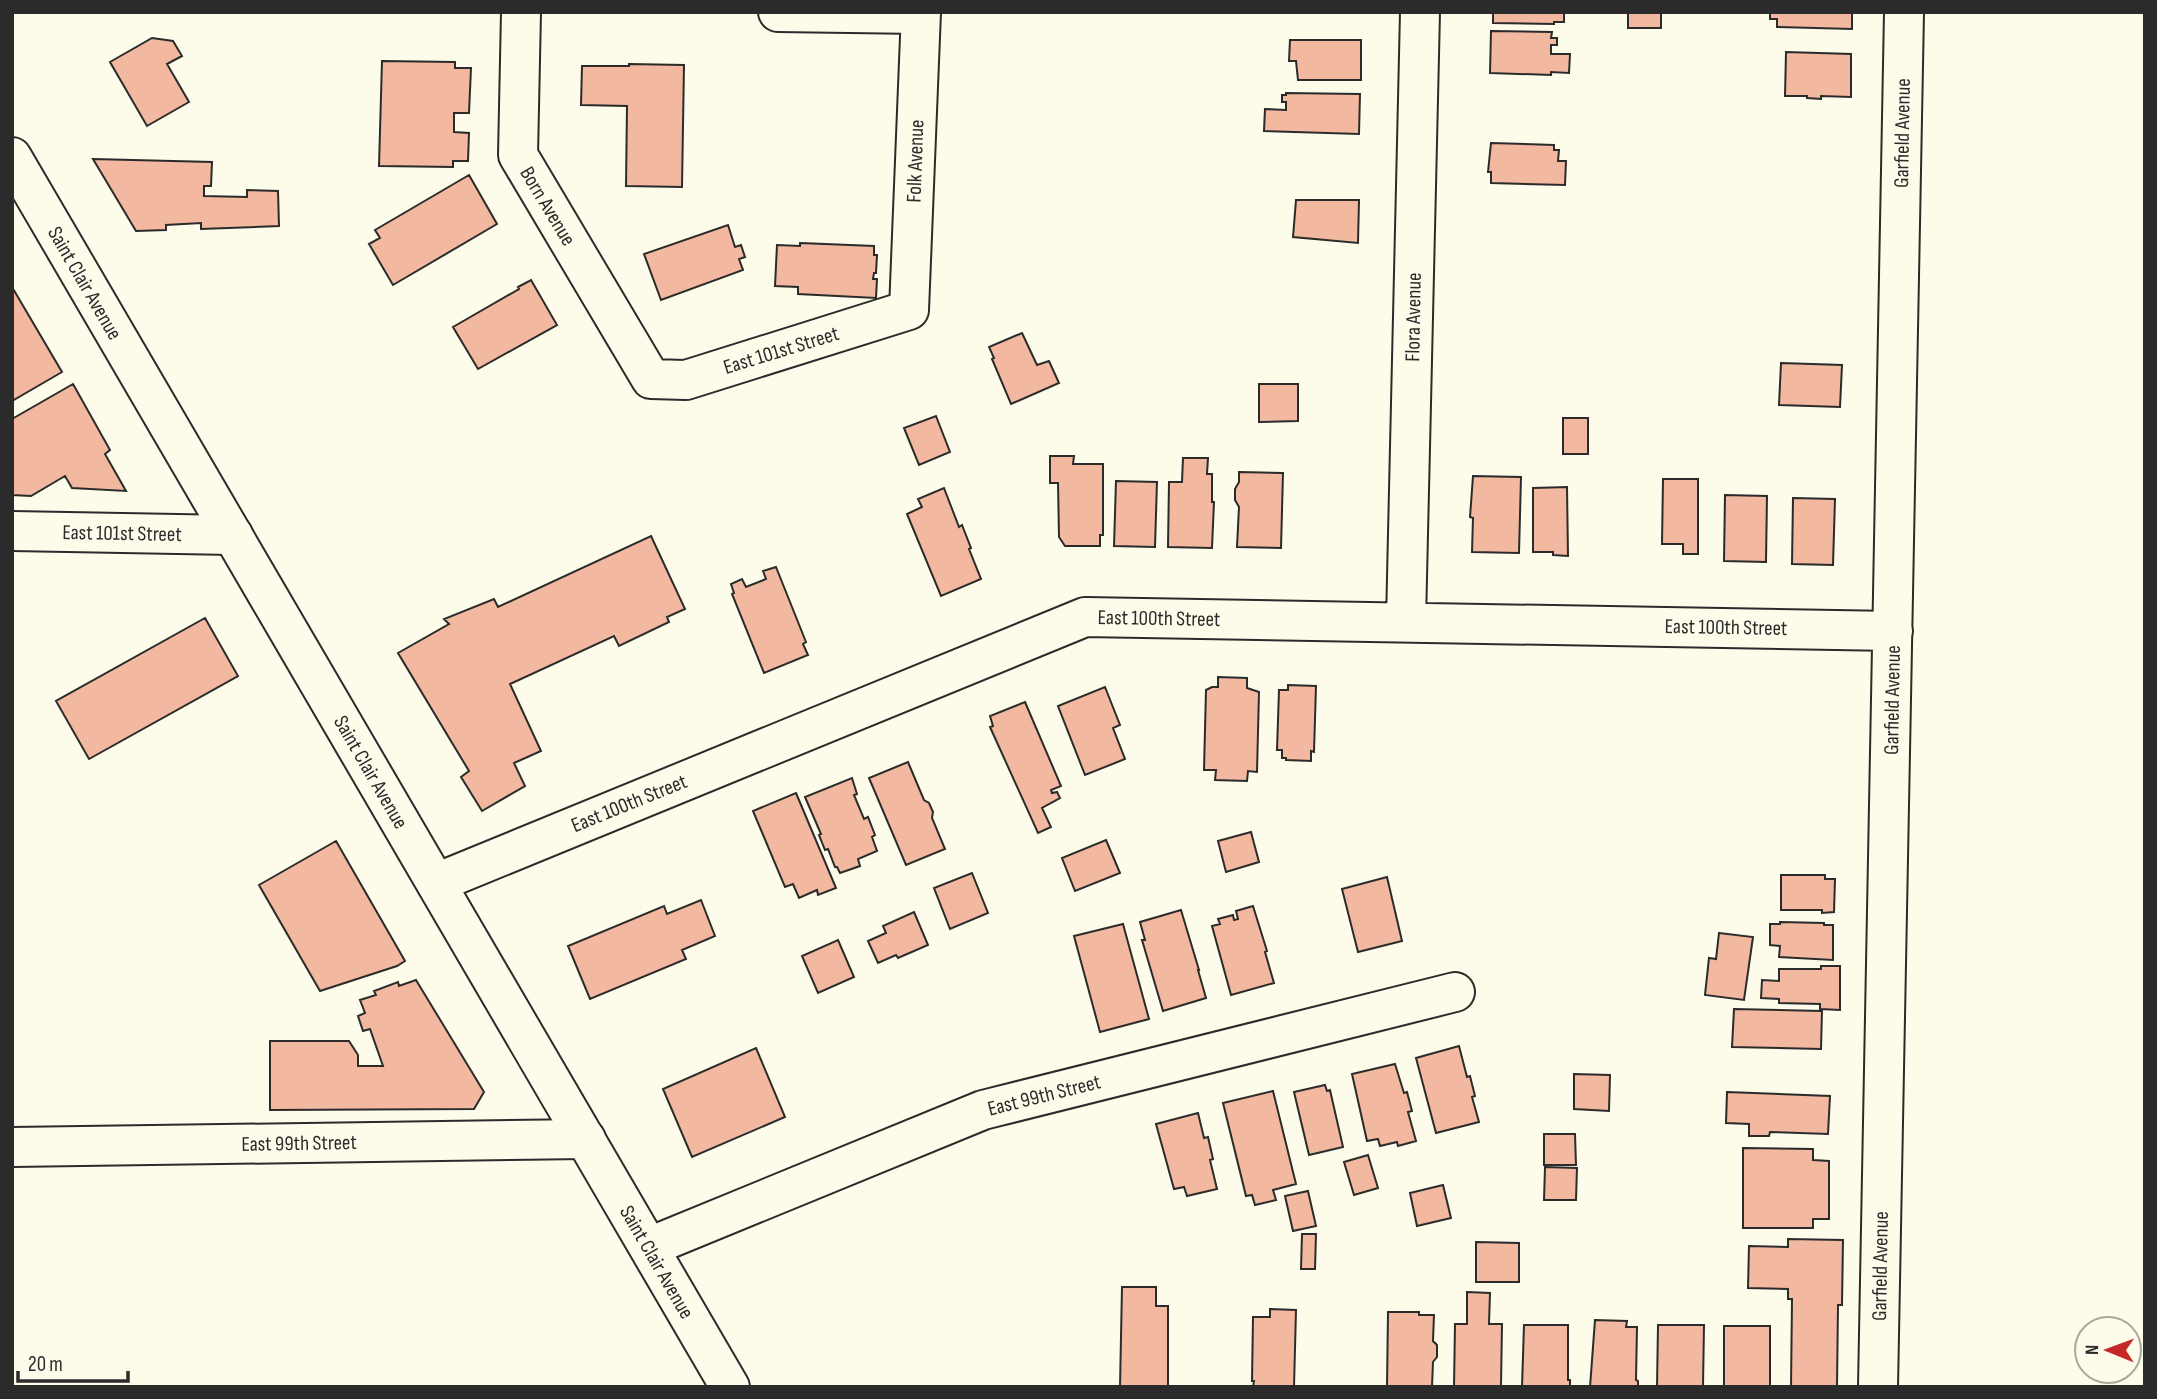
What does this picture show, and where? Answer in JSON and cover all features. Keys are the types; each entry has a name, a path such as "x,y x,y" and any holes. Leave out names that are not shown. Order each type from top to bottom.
{"street":[{"name":"Born Avenue","path":"521,12 518,155 652,379"},
{"path":"778,12 921,13"},
{"name":"Flora Avenue","path":"1406,621 1420,12"},
{"name":"Garfield Avenue","path":"1878,1387 1904,12"},
{"name":"Folk Avenue","path":"909,310 921,13"},
{"name":"Saint Clair Avenue","path":"12,158 649,1247 720,1384"},
{"name":"East 101st Street","path":"652,379 686,380 909,310"},
{"name":"East 101st Street","path":"12,531 233,535"},
{"name":"East 100th Street","path":"436,883 1085,617 1894,631"},
{"name":"East 99th Street","path":"649,1247 983,1110 1455,992"},
{"name":"East 99th Street","path":"12,1147 586,1139"}],"building":[{"path":"1493,12 1564,12 1564,22 1493,23"},
{"path":"1628,12 1661,12 1661,28 1628,28"},
{"path":"1770,12 1852,12 1852,29 1777,27 1777,19 1770,19"},
{"path":"1491,31 1552,32 1551,38 1557,38 1557,45 1551,45 1551,54 1570,54 1569,73 1490,73"},
{"path":"152,38 173,41 182,56 167,64 189,102 147,126 110,62"},
{"path":"1290,40 1361,40 1361,80 1298,80 1296,61 1289,61"},
{"path":"1786,52 1851,54 1851,97 1821,96 1821,99 1785,96"},
{"path":"382,61 455,62 455,68 471,68 469,113 454,113 454,132 469,133 468,161 453,161 453,167 379,166"},
{"path":"684,65 682,187 626,186 627,106 581,105 582,66"},
{"path":"1360,94 1359,134 1264,131 1265,109 1286,110 1282,95"},
{"path":"1491,143 1554,145 1554,150 1559,150 1558,161 1566,161 1565,185 1491,183 1491,172 1488,172"},
{"path":"93,159 212,162 211,186 204,186 204,196 247,197 247,190 278,191 279,226 201,229 201,223 166,225 166,230 136,231"},
{"path":"469,175 497,224 393,285 369,244 380,238 375,230"},
{"path":"1296,200 1359,200 1358,243 1293,237"},
{"path":"728,225 735,247 741,245 745,257 739,259 743,270 661,300 644,254"},
{"path":"800,243 874,246 874,255 877,255 873,279 877,279 876,298 798,294 798,287 775,286 777,245 800,246"},
{"path":"531,280 557,325 478,369 453,327"},
{"path":"12,287 62,372 12,401"},
{"path":"1022,333 1037,365 1049,361 1059,383 1011,404 989,347"},
{"path":"1781,363 1842,365 1840,407 1779,405"},
{"path":"73,384 110,450 105,454 126,491 72,488 65,476 31,496 12,495 12,419"},
{"path":"1259,384 1298,384 1298,421 1259,422"},
{"path":"936,416 950,452 919,465 904,428"},
{"path":"1563,418 1588,418 1588,454 1563,454"},
{"path":"1050,456 1074,456 1073,464 1103,464 1103,535 1100,535 1100,546 1065,546 1059,537 1058,483 1050,483"},
{"path":"1183,458 1208,458 1207,474 1212,474 1214,502 1212,548 1168,547 1169,482 1182,482"},
{"path":"1239,472 1283,473 1281,548 1237,547 1239,507 1235,500 1235,489 1239,482"},
{"path":"1473,476 1521,477 1519,553 1472,552 1473,518 1470,517"},
{"path":"1663,479 1698,479 1698,554 1683,554 1683,544 1662,544"},
{"path":"1116,481 1157,482 1155,547 1114,546"},
{"path":"1567,487 1568,556 1553,555 1553,552 1533,552 1533,488"},
{"path":"944,488 959,527 962,525 981,579 941,596 907,514 922,507 918,499"},
{"path":"1725,495 1767,496 1766,562 1724,561"},
{"path":"1793,498 1835,499 1833,565 1792,564"},
{"path":"651,536 685,609 667,617 669,622 619,646 614,636 510,684 541,751 514,763 525,786 482,811 461,777 469,771 398,653 449,624 444,619 494,599 498,607"},
{"path":"776,567 806,642 803,644 808,655 764,673 732,594 731,584 742,579 746,587 766,579 763,571"},
{"path":"205,618 238,676 89,759 56,701"},
{"path":"1218,677 1247,678 1247,688 1259,692 1257,772 1248,771 1247,781 1215,780 1216,770 1204,770 1206,690 1218,687"},
{"path":"1288,685 1316,686 1314,752 1311,751 1311,761 1286,760 1282,758 1282,750 1277,750 1279,690 1288,690"},
{"path":"1105,687 1120,725 1113,728 1125,759 1085,775 1058,706"},
{"path":"1025,702 1061,786 1051,790 1052,793 1057,792 1060,798 1042,808 1051,827 1038,833 990,727 993,726 990,716"},
{"path":"908,762 924,800 929,803 933,812 932,818 945,849 906,865 869,778"},
{"path":"852,778 857,794 854,795 864,819 868,817 875,835 872,837 877,851 858,859 860,866 840,873 828,849 825,850 805,797"},
{"path":"796,793 836,888 818,895 817,890 799,898 793,884 785,887 753,811"},
{"path":"1251,832 1259,862 1226,872 1218,841"},
{"path":"1106,840 1120,873 1075,891 1062,858"},
{"path":"336,841 405,961 320,991 259,885"},
{"path":"972,873 988,913 950,929 934,888"},
{"path":"1781,875 1825,875 1825,879 1835,879 1834,912 1781,910"},
{"path":"1387,877 1402,941 1358,952 1342,889"},
{"path":"701,900 715,936 682,950 686,959 590,999 568,946 664,906 667,914"},
{"path":"1253,906 1274,983 1231,995 1212,926 1220,924 1218,919 1233,915 1234,920 1238,919 1236,911"},
{"path":"1181,910 1206,998 1163,1011 1142,940 1145,940 1140,922"},
{"path":"914,912 928,945 878,963 868,941 886,933 883,926"},
{"path":"1780,922 1833,925 1833,960 1779,957 1780,946 1770,945 1770,924"},
{"path":"1123,924 1149,1019 1100,1032 1074,936"},
{"path":"1719,933 1753,937 1744,1000 1705,995 1709,958 1716,959"},
{"path":"838,940 854,977 818,993 802,956"},
{"path":"1821,966 1840,966 1840,1010 1820,1009 1820,1004 1779,1003 1779,999 1761,998 1762,980 1779,981 1779,969 1821,969"},
{"path":"416,980 484,1092 474,1109 270,1110 270,1041 349,1041 358,1055 358,1066 383,1066 370,1029 363,1031 358,1016 365,1013 360,1000 376,995 374,991 398,982 399,986"},
{"path":"1734,1009 1822,1011 1821,1049 1732,1047"},
{"path":"1459,1046 1467,1077 1470,1076 1479,1122 1436,1133 1416,1058"},
{"path":"756,1048 785,1117 692,1157 663,1089"},
{"path":"1395,1064 1404,1093 1407,1092 1412,1111 1408,1112 1416,1141 1398,1146 1397,1142 1380,1146 1378,1139 1367,1141 1352,1074"},
{"path":"1574,1074 1610,1075 1609,1111 1574,1109"},
{"path":"1325,1085 1327,1091 1330,1090 1343,1147 1309,1155 1294,1092"},
{"path":"1273,1091 1296,1184 1273,1190 1276,1200 1255,1205 1252,1195 1246,1196 1223,1103"},
{"path":"1727,1092 1830,1096 1828,1134 1770,1132 1769,1136 1749,1136 1749,1124 1726,1123"},
{"path":"1198,1113 1204,1138 1208,1137 1217,1189 1187,1196 1184,1187 1174,1189 1156,1124"},
{"path":"1544,1134 1575,1134 1576,1165 1544,1165"},
{"path":"1743,1148 1813,1149 1813,1160 1829,1161 1829,1219 1813,1219 1813,1228 1743,1228"},
{"path":"1368,1155 1378,1188 1354,1195 1344,1162"},
{"path":"1545,1167 1577,1168 1576,1200 1544,1200"},
{"path":"1443,1185 1451,1218 1417,1226 1410,1193"},
{"path":"1308,1191 1316,1226 1293,1231 1285,1196"},
{"path":"1302,1234 1316,1234 1315,1269 1301,1269"},
{"path":"1788,1239 1843,1240 1842,1305 1838,1305 1837,1387 1791,1387 1792,1299 1788,1299 1788,1289 1748,1288 1749,1246 1788,1247"},
{"path":"1476,1242 1519,1243 1519,1282 1476,1282"},
{"path":"1122,1287 1156,1287 1156,1306 1168,1306 1168,1387 1120,1387"},
{"path":"1467,1292 1490,1293 1489,1324 1502,1324 1501,1387 1454,1387 1455,1324 1467,1324"},
{"path":"1270,1309 1296,1310 1294,1387 1253,1387 1253,1317 1270,1317"},
{"path":"1388,1312 1434,1315 1433,1341 1437,1345 1437,1357 1433,1362 1432,1387 1387,1387"},
{"path":"1595,1320 1627,1321 1626,1327 1637,1327 1638,1387 1590,1387"},
{"path":"1524,1325 1568,1325 1570,1387 1522,1387"},
{"path":"1658,1325 1704,1325 1703,1387 1657,1387"},
{"path":"1724,1326 1770,1326 1770,1387 1724,1387"}]}
